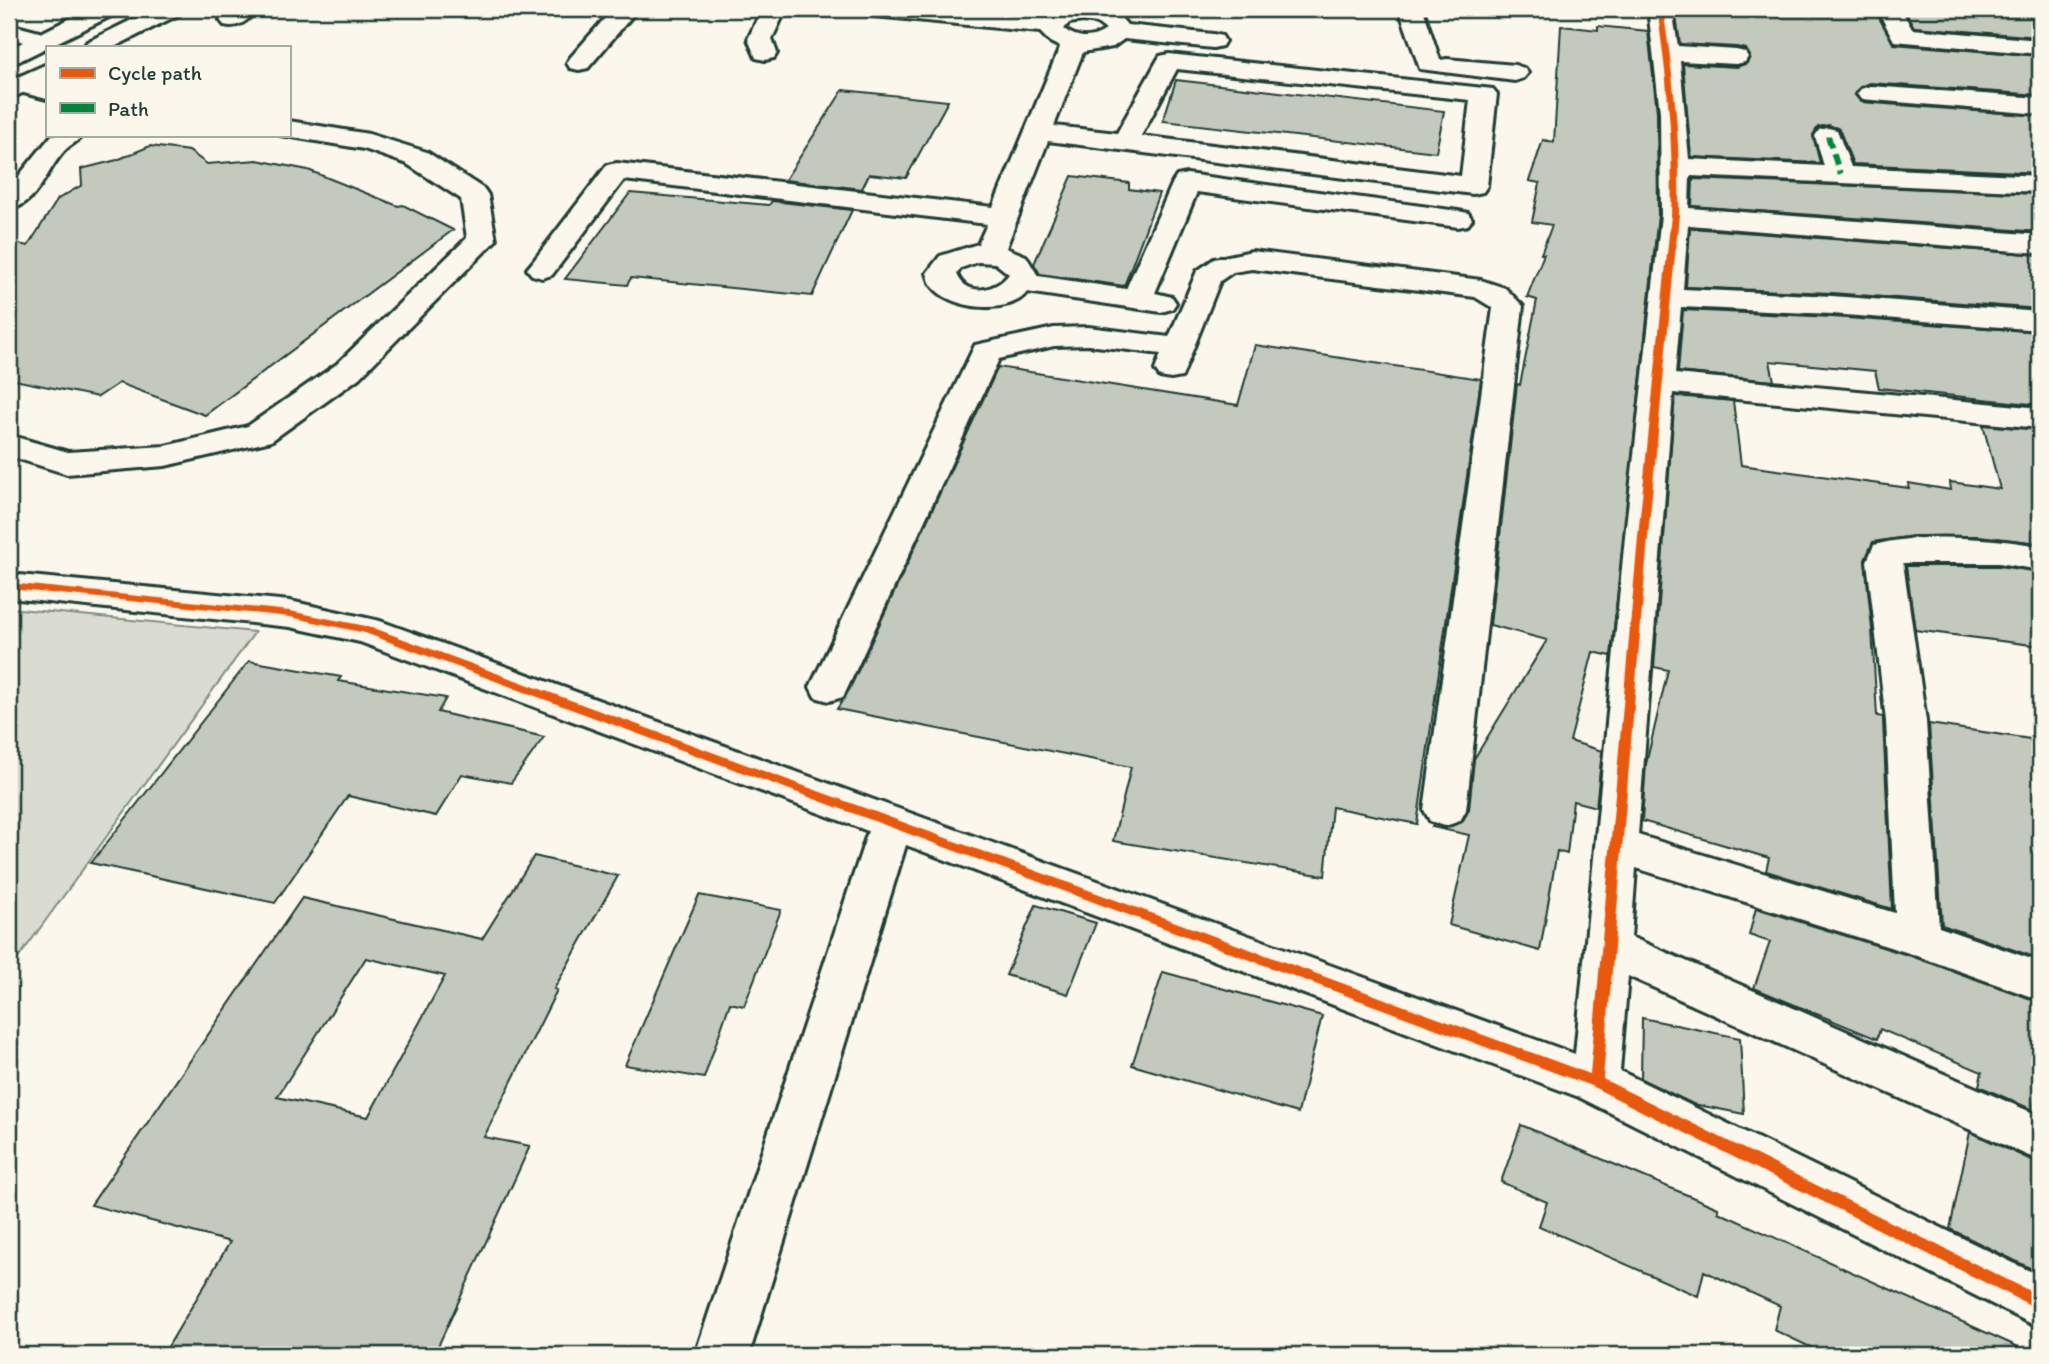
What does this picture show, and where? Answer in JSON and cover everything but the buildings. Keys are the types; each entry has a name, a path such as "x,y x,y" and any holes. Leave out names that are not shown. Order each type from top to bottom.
{"street":[{"path":"9,58 107,9"},
{"path":"98,46 172,9"},
{"path":"579,62 626,9"},
{"path":"765,53 760,39 774,9"},
{"path":"875,9 1051,26 1062,17 1096,12 1113,21 1118,31"},
{"path":"1411,9 1429,64"},
{"path":"1596,1082 1606,946 1678,167 1660,9"},
{"path":"1889,9 1903,36 2040,47"},
{"path":"1051,26 1056,37 1074,43 1107,41 1118,31 1240,44"},
{"path":"9,31 45,41"},
{"path":"989,253 1074,43"},
{"path":"1667,53 1737,57"},
{"path":"1038,132 1473,186 1484,94 1169,61 1125,142"},
{"path":"1402,61 1515,73"},
{"path":"15,88 46,72"},
{"path":"15,88 46,91"},
{"path":"1870,94 2040,107"},
{"path":"9,445 67,463 165,456 259,434 348,371 482,240 474,195 417,158 369,142 290,129"},
{"path":"9,202 28,185 56,144 68,136"},
{"path":"1828,136 1840,174"},
{"path":"1678,167 2040,184"},
{"path":"542,269 617,171 1003,217"},
{"path":"1137,299 1187,182 1458,219"},
{"path":"1675,215 2040,244"},
{"path":"975,253 989,253 1013,260 1020,266 1024,274 1015,289 1004,295 976,298 962,295 944,284 941,276 951,261 975,253"},
{"path":"829,687 986,352 1054,337 1088,336 1175,358 1193,307 1208,277 1224,265 1252,260 1481,289 1494,294 1508,306 1445,810"},
{"path":"1021,282 1193,307"},
{"path":"1666,297 1832,305 2040,321"},
{"path":"1659,383 2040,418"},
{"path":"1918,938 1906,722 1885,561 1887,553 1998,551 2040,558"},
{"path":"9,586 290,614 367,630 1596,1082 2040,1303"},
{"path":"722,1355 892,823"},
{"path":"1616,845 1918,938 2040,981"},
{"path":"1606,946 2040,1139"}],"shaded area":[{"path":"9,608 255,632 9,971"}],"marked path":[{"path":"1828,136 1840,174"}],"cycle path":[{"path":"1596,1082 1644,526 1675,215 1673,112 1660,9"},
{"path":"9,586 290,614 367,630 1596,1082 2040,1303"}]}
